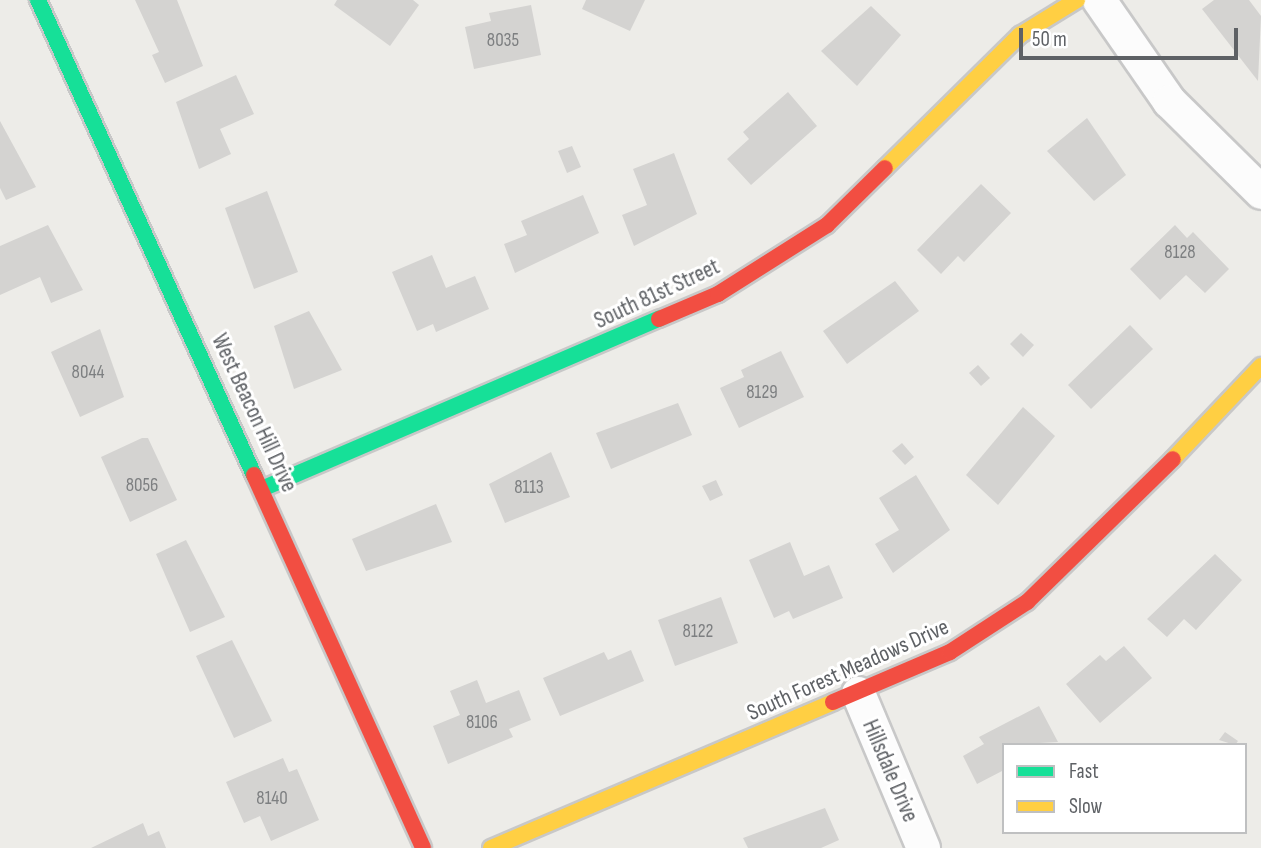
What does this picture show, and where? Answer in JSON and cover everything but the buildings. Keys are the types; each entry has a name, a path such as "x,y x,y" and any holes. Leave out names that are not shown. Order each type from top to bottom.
{"street":[{"name":"West Beacon Hill Drive","path":"38,0 264,488 423,848"},
{"name":"South 81st Street","path":"264,488 718,294 827,225 1020,35 1077,0"},
{"path":"1099,0 1169,101 1261,192"},
{"name":"South Forest Meadows Drive","path":"491,848 950,652 1027,602 1081,555 1261,366"},
{"name":"Hillsdale Drive","path":"858,693 923,848"}],"traffic: fast":[{"path":"38,0 254,475"},
{"path":"264,488 659,319"}],"traffic: slow":[{"path":"885,168 1020,35 1077,0"},
{"path":"1173,459 1261,366"},
{"path":"491,848 833,702"}],"traffic: jam":[{"path":"659,319 718,294 827,225 885,168"},
{"path":"833,702 950,652 1027,602 1173,459"},
{"path":"254,475 423,848"}]}
